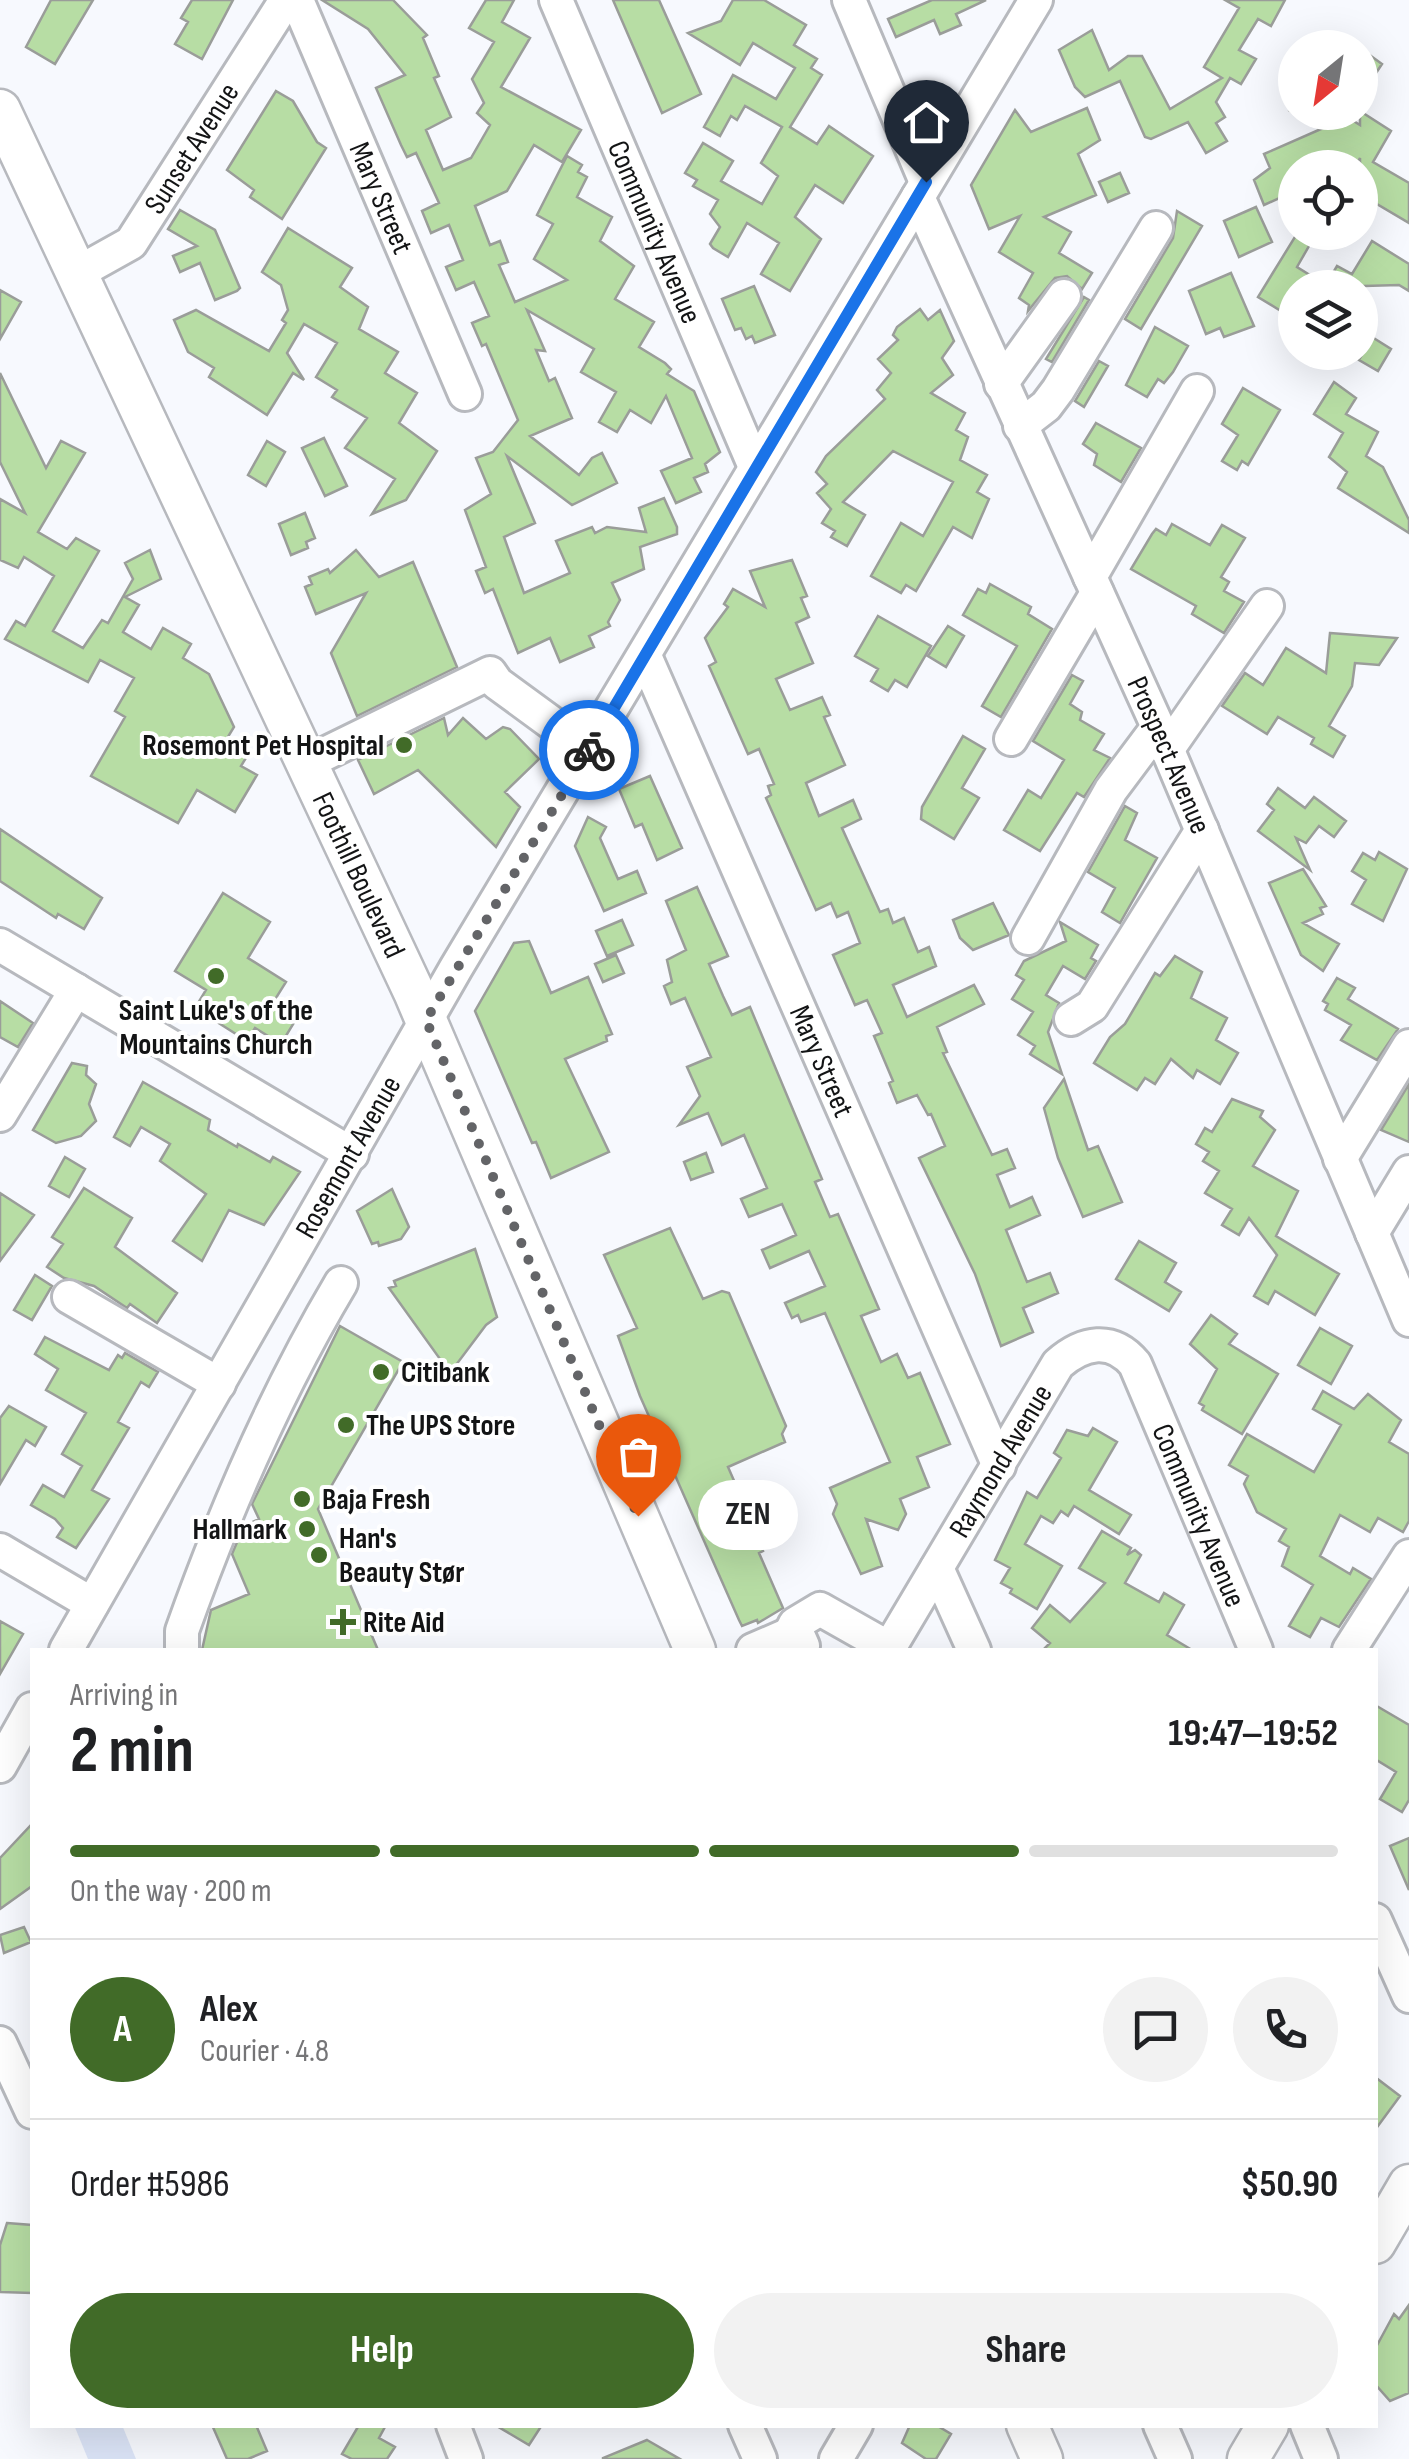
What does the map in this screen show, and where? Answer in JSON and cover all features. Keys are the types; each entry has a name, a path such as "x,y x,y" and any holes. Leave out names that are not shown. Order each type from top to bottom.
{"main road":[{"name":"Foothill Boulevard","path":"0,110 426,1020 694,1648"},
{"path":"1378,2238 1409,2185"},
{"path":"1028,2428 1042,2459"},
{"path":"1248,2459 1266,2428"}],"street":[{"name":"Sunset Avenue","path":"78,272 131,244 286,0"},
{"name":"Mary Street","path":"296,0 465,394"},
{"name":"Community Avenue","path":"556,0 755,467"},
{"name":"Prospect Avenue","path":"849,0 1001,384 1162,738 1409,1320"},
{"name":"Rosemont Avenue","path":"67,1648 426,1020 1036,0"},
{"path":"1020,426 1046,406 1058,390 1156,228"},
{"path":"1001,384 1064,296"},
{"path":"1011,739 1197,391"},
{"path":"1028,938 1111,790 1162,738 1267,606"},
{"name":"Mary Street","path":"645,656 999,1466"},
{"path":"306,762 490,673 496,683 553,724"},
{"path":"1071,1018 1092,1006 1202,830"},
{"path":"0,945 352,1154"},
{"path":"0,1114 76,990"},
{"path":"1340,1159 1409,1046"},
{"path":"1372,1234 1409,1172"},
{"path":"182,1648 182,1631 226,1507 273,1406 341,1283"},
{"path":"69,1297 219,1384"},
{"name":"Raymond Avenue","path":"890,1648 1058,1364 1090,1344 1111,1345 1126,1354 1143,1381"},
{"name":"Community Avenue","path":"1143,1381 1255,1648"},
{"path":"0,1550 92,1604"},
{"path":"1351,1648 1409,1556"},
{"path":"937,1568 973,1648"},
{"path":"764,1648 798,1642 795,1624 820,1609 887,1648"},
{"path":"0,1766 30,1713"},
{"path":"1378,1927 1409,1996"},
{"path":"0,2043 30,2108"},
{"path":"454,2428 466,2459"},
{"path":"746,2428 760,2459"},
{"path":"836,2459 854,2428"},
{"path":"1161,2428 1175,2459"},
{"path":"1308,2428 1322,2459"}],"shaded area":[{"path":"75,2428 123,2428 136,2459 88,2459"}],"building":[{"path":"51,0 93,0 55,64 26,47"},
{"path":"192,0 233,0 202,59 175,44 188,22 181,18"},
{"path":"322,0 393,0 427,35 423,38 439,76 434,78 451,117 426,130 443,170 471,158 490,125 477,113 484,103 472,79 494,42 469,28 486,0 514,0 502,22 530,38 501,87 581,130 562,162 534,145 507,191 475,206 490,245 500,241 508,262 499,265 515,302 567,280 534,259 553,224 537,215 567,156 582,165 578,172 587,177 577,197 612,217 600,241 634,266 615,299 654,322 639,347 665,363 671,369 667,374 694,391 720,452 705,464 708,472 694,478 701,492 676,503 661,471 692,458 666,396 651,423 630,410 617,432 599,422 616,392 581,372 594,349 527,310 545,351 536,350 549,381 555,378 572,418 530,436 579,475 592,458 602,453 617,483 572,505 507,456 535,523 504,537 524,593 570,573 556,541 592,527 595,533 607,527 646,532 639,508 664,498 677,527 677,534 640,547 644,569 612,583 620,600 608,622 610,626 589,636 594,647 560,662 550,638 518,653 493,589 485,593 476,571 486,567 465,510 491,494 476,458 493,452 518,420 486,344 482,346 472,323 489,316 474,282 456,290 446,267 463,260 449,225 431,233 422,211 439,203 416,153 407,157 376,88 405,75 368,29"},
{"path":"613,0 659,0 701,94 662,113"},
{"path":"733,0 764,0 806,25 794,45 817,59 811,68 822,75 790,127 817,144 829,126 873,156 843,203 815,185 795,217 821,239 790,291 761,274 779,243 747,223 728,257 713,248 710,244 720,227 710,214 718,200 693,186 697,180 685,173 703,143 733,161 721,181 762,204 778,176 761,163 782,127 745,106 737,120 731,116 720,136 704,127 733,75 776,99 795,68 753,43 740,65 688,33 721,21"},
{"path":"932,0 986,0 956,14 961,25 940,34 934,20 896,37 888,19"},
{"path":"1225,0 1285,0 1271,26 1258,19 1239,50 1256,59 1241,84 1230,78 1216,102 1225,117 1216,123 1227,141 1206,153 1188,122 1151,139 1145,137 1120,81 1085,97 1075,87 1059,50 1092,30 1109,70 1128,56 1142,56 1170,109 1222,78 1204,67 1239,8"},
{"path":"276,91 293,101 317,142 326,148 282,219 250,197 254,190 227,170"},
{"path":"1087,108 1100,140 1078,154 1096,195 1044,217 1071,232 1059,253 1092,273 1082,289 1067,276 1055,278 1028,311 1029,305 1019,298 1033,273 999,252 1020,216 989,229 971,185 1015,110 1031,132"},
{"path":"1378,123 1391,131 1378,153 1378,150 1278,150 1278,199 1264,205 1254,180 1270,168 1264,154 1319,130 1378,130"},
{"path":"1378,165 1409,183 1409,223 1378,205"},
{"path":"1120,173 1129,193 1108,202 1099,182"},
{"path":"1256,207 1272,242 1239,257 1224,221"},
{"path":"180,210 215,230 240,288 237,291 215,300 200,263 180,272 173,256 197,246 168,229"},
{"path":"1177,211 1202,226 1141,329 1125,319 1173,238"},
{"path":"288,228 352,268 340,287 368,307 359,329 398,352 385,373 417,393 399,423 437,451 406,500 372,514 395,479 345,448 367,418 332,397 337,390 316,377 337,343 304,324 287,353 304,380 293,373 267,415 209,377 214,368 188,352 174,320 196,310 269,351 286,323 282,320 288,310 281,285 262,272"},
{"path":"1378,245 1409,264 1409,291 1399,285 1378,286 1378,270 1354,270 1367,250 1378,250"},
{"path":"1287,250 1307,250 1297,267 1302,270 1278,270 1278,309 1258,297"},
{"path":"1231,273 1254,326 1224,337 1220,328 1206,334 1189,291"},
{"path":"754,286 775,335 755,343 752,336 746,339 741,328 735,330 722,299"},
{"path":"0,290 21,302 0,339"},
{"path":"1084,297 1089,300 1052,362 1046,359"},
{"path":"920,309 928,320 940,310 954,341 942,358 953,375 931,393 965,413 956,430 968,437 960,460 987,475 977,492 989,499 972,538 953,527 916,591 906,585 901,593 871,576 901,523 923,536 953,482 893,451 843,502 865,515 847,546 831,537 835,531 822,523 831,509 817,493 827,484 816,472 826,456 885,399 877,390 891,373 878,359 898,340 893,335 897,327"},
{"path":"1155,327 1188,346 1173,372 1164,383 1158,379 1147,397 1126,385"},
{"path":"1378,341 1391,349 1376,370"},
{"path":"1099,361 1108,366 1084,407 1075,401"},
{"path":"0,373 46,468 61,441 85,453 38,532 67,549 76,538 99,551 53,631 83,648 102,620 108,623 133,579 125,563 150,550 161,579 125,597 139,605 123,632 151,649 163,628 191,644 183,658 209,674 234,727 226,740 249,753 241,766 257,775 235,812 197,790 178,823 91,776 125,717 115,711 134,678 100,660 88,682 5,639 16,621 25,626 54,576 24,557 18,568 0,560 0,499 25,513 0,462"},
{"path":"1334,382 1356,398 1346,414 1378,432 1366,456 1383,467 1409,520 1409,533 1338,488 1347,472 1329,457 1343,433 1314,414"},
{"path":"1243,388 1280,410 1248,465 1242,461 1237,470 1222,461 1238,435 1222,424"},
{"path":"1096,423 1141,448 1121,482 1094,465 1097,454 1083,444"},
{"path":"324,438 347,486 325,496 302,448"},
{"path":"267,441 285,452 266,486 248,475"},
{"path":"305,513 315,538 306,542 308,548 291,555 279,524"},
{"path":"1172,524 1210,545 1222,525 1245,538 1221,577 1229,582 1224,591 1244,602 1224,633 1192,614 1196,606 1131,569 1156,529 1166,535"},
{"path":"356,550 379,577 413,562 457,667 357,716 331,653 366,593 316,614 305,587 312,584 309,577 328,569 330,573"},
{"path":"792,560 807,596 801,598 809,617 796,623 813,663 776,679 790,710 822,697 830,715 824,717 845,765 806,783 819,816 853,800 861,819 842,828 880,912 888,909 893,923 904,918 918,952 929,947 936,966 893,985 907,1017 974,985 984,1004 937,1027 947,1052 943,1053 992,1155 1007,1149 1015,1168 997,1175 1010,1207 1032,1197 1040,1215 1006,1230 1027,1282 1050,1273 1058,1293 1023,1308 1033,1332 1001,1346 975,1274 919,1158 945,1146 931,1114 928,1115 917,1095 897,1103 889,1083 893,1081 874,1036 882,1033 867,1000 855,1005 833,955 860,943 848,912 837,917 831,903 816,910 766,798 771,795 768,786 774,784 759,749 748,754 709,666 716,662 705,638 728,607 724,604 733,589 765,607 750,571"},
{"path":"990,584 1031,607 1028,614 1052,629 1001,717 982,706 1017,646 963,615 978,589 986,593"},
{"path":"878,616 931,646 907,687 895,680 888,691 871,681 878,669 855,656"},
{"path":"948,626 964,636 946,667 928,656"},
{"path":"1330,633 1397,638 1379,665 1355,663 1352,686 1329,726 1345,736 1333,757 1311,744 1314,738 1278,717 1267,734 1222,706 1245,673 1263,685 1286,648 1326,673"},
{"path":"1072,675 1083,681 1070,704 1082,712 1080,720 1104,734 1094,750 1110,758 1084,797 1077,793 1040,851 1004,830 1028,790 1041,798 1064,760 1033,741"},
{"path":"444,718 448,735 463,718 486,739 503,727 510,729 539,759 505,792 520,807 496,847 418,770 374,794 358,760"},
{"path":"963,736 985,749 962,788 979,798 954,839 921,819 922,807"},
{"path":"650,776 682,848 657,860 642,824 635,827 619,789"},
{"path":"1278,788 1305,808 1314,797 1346,821 1334,837 1319,826 1306,843 1296,838 1310,870 1258,831 1274,810 1267,804"},
{"path":"1125,806 1137,813 1125,840 1157,858 1120,923 1102,912 1115,888 1088,872"},
{"path":"588,817 606,827 600,838 618,879 637,871 646,893 604,911 575,846"},
{"path":"0,829 102,898 84,929 58,914 56,918 0,881"},
{"path":"1379,852 1407,869 1383,921 1352,904 1366,880 1352,871 1363,853 1375,860"},
{"path":"1303,869 1326,906 1320,908 1323,914 1303,923 1339,944 1323,971 1301,955 1269,883"},
{"path":"697,887 728,956 709,964 732,1015 750,1007 822,1179 815,1182 830,1217 838,1214 879,1309 861,1316 881,1362 897,1354 908,1378 920,1373 950,1444 917,1457 929,1487 900,1499 906,1514 898,1530 866,1519 882,1566 861,1574 833,1514 837,1504 830,1488 890,1462 825,1313 801,1322 798,1315 792,1318 785,1303 825,1286 809,1251 770,1268 762,1250 796,1235 782,1204 749,1217 741,1199 767,1188 744,1135 722,1145 708,1113 679,1125 700,1096 687,1067 711,1057 685,998 671,1004 664,986 672,982 667,960 686,950 666,901"},
{"path":"223,893 270,922 248,958 286,982 274,1001 298,1016 281,1044 255,1028 247,1041 195,1008 206,990 175,971"},
{"path":"993,903 1009,935 973,950 960,938 953,920"},
{"path":"622,920 633,945 607,956 596,931"},
{"path":"1060,922 1098,945 1091,958 1096,961 1085,979 1063,966 1046,995 1059,1003 1048,1032 1062,1074 1030,1054 1035,1046 1018,1035 1033,1012 1012,999 1024,980 1016,975 1024,961 1066,941"},
{"path":"529,941 551,993 588,977 612,1034 606,1036 607,1041 565,1059 609,1152 551,1178 475,1011 514,943"},
{"path":"616,955 624,973 603,982 595,964"},
{"path":"1175,956 1202,972 1191,998 1227,1018 1216,1040 1238,1053 1220,1084 1197,1070 1193,1078 1171,1059 1155,1084 1145,1078 1137,1090 1094,1063 1110,1037 1125,1024 1155,973 1160,976"},
{"path":"1337,978 1355,988 1348,999 1398,1029 1377,1060 1341,1040 1351,1025 1325,1010 1328,1004 1323,1001"},
{"path":"0,1001 33,1023 18,1047 0,1037"},
{"path":"72,1063 87,1066 86,1075 96,1084 89,1104 96,1121 81,1136 56,1143 33,1130"},
{"path":"1064,1079 1088,1150 1098,1146 1122,1202 1083,1217 1058,1158 1044,1108"},
{"path":"143,1082 210,1120 208,1130 237,1147 238,1144 270,1162 273,1157 300,1172 264,1225 229,1210 202,1261 173,1241 206,1194 160,1161 170,1144 141,1127 130,1146 114,1137"},
{"path":"1409,1084 1409,1142 1381,1130"},
{"path":"1232,1099 1263,1111 1260,1117 1275,1130 1253,1166 1298,1191 1276,1236 1339,1274 1315,1315 1275,1291 1268,1304 1254,1296 1277,1255 1249,1218 1239,1235 1222,1225 1232,1209 1205,1193 1219,1171 1203,1161 1209,1152 1196,1144 1205,1128 1212,1132"},
{"path":"706,1153 713,1172 691,1180 684,1162"},
{"path":"65,1157 85,1169 69,1197 49,1186"},
{"path":"84,1188 132,1218 115,1247 177,1293 157,1323 130,1304 127,1308 94,1286 64,1278 47,1267 63,1244 52,1237"},
{"path":"392,1189 409,1227 401,1239 379,1246 378,1242 372,1244 357,1211"},
{"path":"0,1193 34,1215 0,1261"},
{"path":"670,1228 703,1299 722,1291 729,1293 786,1426 782,1434 785,1442 728,1467 735,1483 730,1486 750,1534 755,1533 763,1551 759,1553 783,1608 758,1623 757,1620 742,1626 739,1620 640,1396 618,1336 637,1328 604,1255"},
{"path":"1139,1241 1176,1263 1165,1282 1181,1292 1169,1311 1116,1279"},
{"path":"475,1249 497,1317 486,1325 450,1373 389,1288 396,1286 394,1281"},
{"path":"35,1275 52,1286 32,1320 14,1310"},
{"path":"1211,1315 1237,1334 1229,1344 1278,1374 1242,1434 1202,1410 1204,1406 1199,1403 1217,1369 1190,1344"},
{"path":"340,1326 403,1362 318,1509 377,1648 202,1648 211,1610 249,1594 232,1554 244,1526 259,1519 252,1504"},
{"path":"1320,1328 1352,1346 1331,1384 1298,1365"},
{"path":"45,1337 109,1370 118,1355 122,1358 125,1353 158,1372 149,1387 141,1382 118,1422 129,1428 92,1490 109,1499 76,1548 57,1537 63,1528 55,1519 31,1505 43,1485 64,1497 82,1466 62,1454 86,1413 46,1390 58,1369 35,1354"},
{"path":"1323,1391 1354,1409 1368,1394 1401,1420 1389,1442 1409,1454 1409,1521 1403,1532 1378,1518 1370,1532 1340,1515 1320,1556 1350,1574 1353,1568 1371,1579 1339,1627 1321,1618 1310,1637 1289,1626 1313,1585 1282,1566 1289,1547 1279,1541 1286,1529 1257,1512 1244,1484 1248,1476 1229,1465 1247,1434 1314,1472 1341,1425 1313,1409"},
{"path":"9,1406 46,1427 35,1446 26,1440 0,1484 0,1418"},
{"path":"1093,1428 1117,1442 1089,1490 1131,1515 1119,1534 1074,1506 1068,1516 1061,1511 1053,1523 1041,1516 1025,1544 1062,1566 1037,1609 1001,1583 1010,1568 995,1560 1027,1492 1037,1498 1061,1458 1054,1453 1067,1430 1088,1436"},
{"path":"1102,1531 1131,1548 1127,1555 1135,1550 1141,1555 1125,1583 1159,1602 1164,1593 1184,1605 1167,1635 1189,1648 1045,1648 1050,1643 1032,1628 1050,1605 1070,1622 1105,1583 1079,1568"},
{"path":"0,1621 23,1634 0,1674"},
{"path":"1378,1707 1409,1725 1409,1800 1402,1812 1380,1799 1396,1772 1378,1761"},
{"path":"30,1826 30,1887 0,1909 0,1858"},
{"path":"1409,1838 1409,1890 1390,1846"},
{"path":"24,1927 30,1942 4,1953 0,1935"},
{"path":"1378,2079 1400,2096 1378,2126"},
{"path":"7,2223 30,2225 30,2293 0,2292 0,2245"},
{"path":"1409,2305 1409,2393 1390,2401 1378,2387 1378,2343 1394,2314 1399,2319"},
{"path":"213,2428 257,2428 267,2451 248,2459 227,2459"},
{"path":"357,2428 384,2428 379,2438 395,2447 387,2459 352,2459 342,2454"},
{"path":"500,2428 540,2428 529,2445"},
{"path":"909,2428 941,2428 951,2434 936,2459 926,2459 902,2443"},
{"path":"647,2440 680,2459 603,2459 603,2458"}],"way so far":[{"path":"589,750 426,1020 638,1516"}],"place":[{"name":"Rosemont Pet Hospital","path":"404,745"},
{"name":"Saint Luke's of the Mountains Church","path":"216,976"},
{"name":"Citibank","path":"381,1372"},
{"name":"The UPS Store","path":"346,1425"},
{"name":"Baja Fresh","path":"302,1499"},
{"name":"ZEN","path":"638,1516"},
{"name":"Hallmark","path":"307,1529"},
{"name":"Han's Beauty Stør","path":"319,1555"},
{"name":"Rite Aid","path":"343,1622"}],"route":[{"path":"589,750 926,182"}]}
